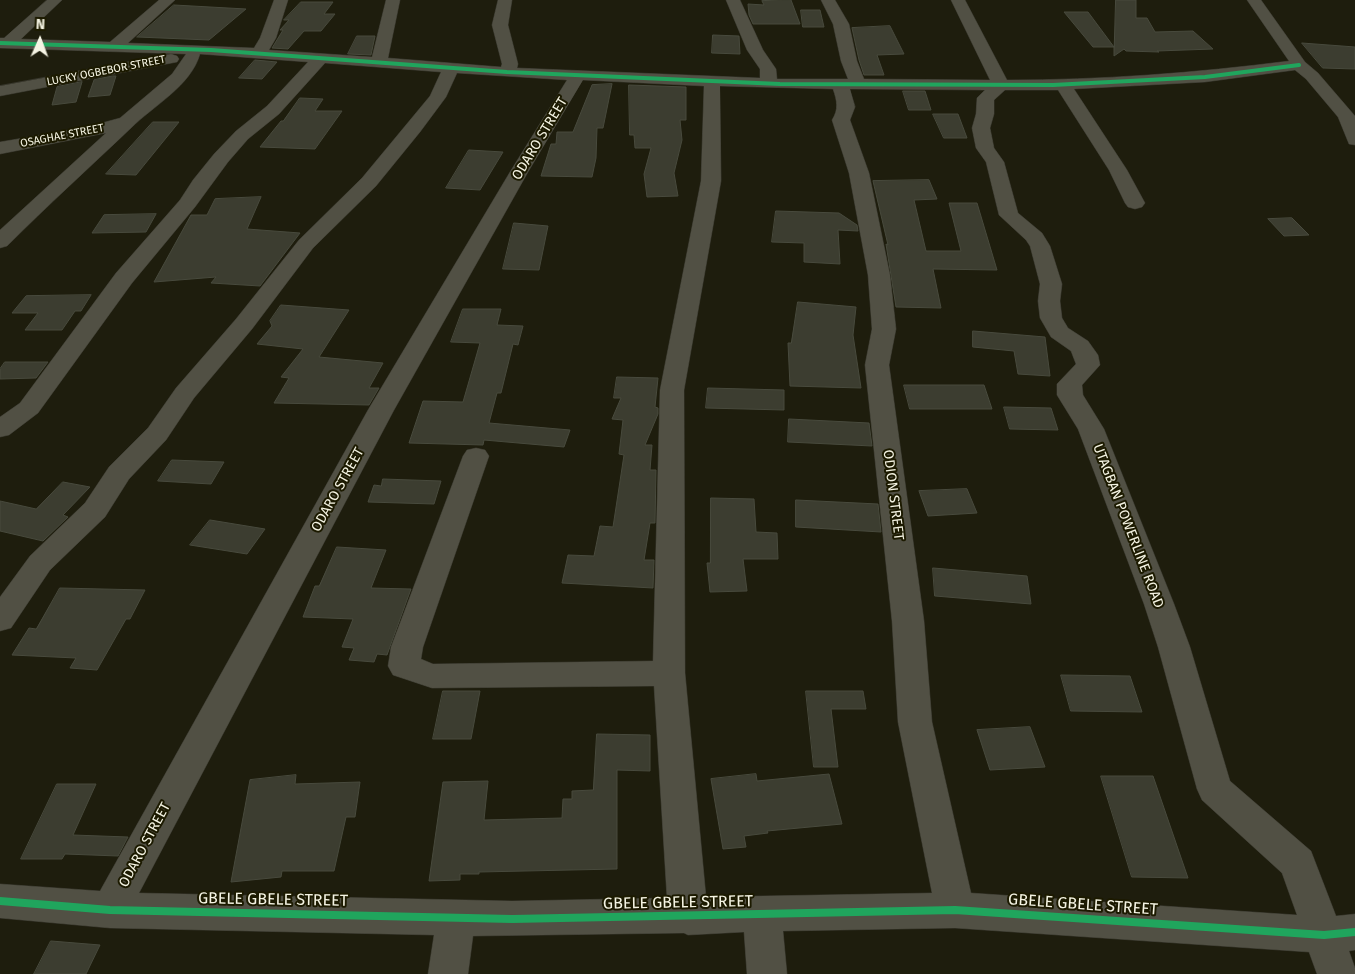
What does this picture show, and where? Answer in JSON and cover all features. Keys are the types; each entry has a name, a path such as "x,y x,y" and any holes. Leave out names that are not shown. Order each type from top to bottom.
{"street":[{"path":"4,43 55,0"},
{"path":"115,46 168,0"},
{"path":"258,54 268,38 281,0"},
{"path":"380,62 380,53 393,0"},
{"path":"505,0 500,25 510,64 507,72"},
{"path":"733,0 755,50 768,69 770,83"},
{"name":"ODION STREET","path":"828,0 841,24 849,61 846,113 841,120 859,173 879,275 884,329 877,365 908,621 915,722 955,910"},
{"path":"958,0 993,91"},
{"path":"1254,0 1299,66 1312,76 1346,116 1355,140"},
{"path":"4,43 212,50 578,76 770,83 960,84 993,91 1063,84 1205,77 1299,66"},
{"name":"LUCKY OGBEBOR STREET","path":"0,91 212,50"},
{"path":"0,242 31,211 114,136 123,124 164,90 190,62 193,55"},
{"path":"0,429 29,408 124,278 188,203 200,184 221,158 242,135 273,110 321,58"},
{"path":"0,620 40,563 95,510 119,473 157,434 184,393 244,324 306,244 369,182 414,128 438,97 451,67"},
{"name":"ODARO STREET","path":"110,910 381,410 519,172 578,76"},
{"path":"688,916 669,673 672,390 711,180 712,81"},
{"path":"1063,84 1118,170 1135,203"},
{"name":"UTAGBAN POWERLINE ROAD","path":"993,91 981,128 985,148 994,162 1009,215 1035,237 1040,246 1051,284 1049,301 1051,318 1059,332 1080,346 1086,355 1088,365 1069,384 1070,394 1091,429 1159,604 1214,789 1298,863 1340,933 1337,974"},
{"name":"OSAGHAE STREET","path":"0,148 123,124"},
{"path":"0,217 31,211"},
{"path":"476,456 407,647 404,666 432,676 669,673"},
{"name":"GBELE GBELE STREET","path":"0,901 110,910 512,919 955,910 1340,933"},
{"path":"762,915 767,974"},
{"path":"448,974 456,918"}],"building":[{"path":"791,0 800,24 753,24 749,15 748,4 764,5 762,1"},
{"path":"1116,0 1136,0 1136,18 1147,18 1155,32 1193,31 1213,49 1157,51 1159,52 1126,51 1124,49 1114,56"},
{"path":"301,2 333,2 324,14 335,14 321,31 304,31 288,49 272,48 283,30 280,30 289,20 284,20"},
{"path":"174,5 246,9 209,40 137,37"},
{"path":"801,10 820,10 824,27 803,27"},
{"path":"1064,12 1088,12 1114,47 1093,47"},
{"path":"890,26 904,54 877,55 884,75 864,75 852,28"},
{"path":"713,35 739,36 740,54 712,53"},
{"path":"357,36 375,36 371,55 348,54"},
{"path":"1302,43 1355,47 1355,69 1323,68"},
{"path":"255,60 277,62 262,79 239,78"},
{"path":"116,76 110,95 88,97 94,80"},
{"path":"82,82 76,102 52,105 57,87"},
{"path":"612,84 603,128 597,128 596,158 592,177 541,176 551,144 556,144 557,132 573,132 592,85"},
{"path":"629,85 686,87 686,120 680,120 682,140 674,173 678,196 647,197 644,174 651,148 635,148 634,135 630,135"},
{"path":"903,91 925,91 931,110 909,110"},
{"path":"300,98 323,99 315,111 342,111 315,149 260,147 283,121"},
{"path":"933,114 958,114 967,138 944,138"},
{"path":"153,122 179,122 136,175 106,174"},
{"path":"469,150 503,152 480,190 446,188"},
{"path":"929,180 937,199 914,200 926,251 961,251 949,203 977,203 997,270 933,269 941,308 896,307 886,244 888,245 873,181"},
{"path":"261,197 247,229 300,233 260,286 211,283 216,277 154,282 191,215 207,215 215,199"},
{"path":"776,211 839,213 857,225 858,231 838,230 840,264 804,262 804,243 772,242"},
{"path":"156,214 146,232 92,233 104,215"},
{"path":"1292,218 1309,235 1284,236 1268,219"},
{"path":"514,223 548,226 539,270 503,269"},
{"path":"91,295 81,311 75,311 62,330 25,330 38,313 12,313 26,296"},
{"path":"798,302 856,307 853,335 861,388 790,386 788,343 791,343"},
{"path":"281,305 349,310 319,357 383,363 369,388 379,388 369,405 274,403 289,378 281,377 303,349 257,344 272,326 270,321"},
{"path":"463,309 501,309 497,325 523,326 518,345 513,344 501,393 497,393 489,423 570,430 564,447 484,440 483,445 409,443 423,401 463,402 480,343 451,342"},
{"path":"973,331 1045,337 1050,376 1018,374 1014,351 973,347"},
{"path":"5,362 48,362 36,378 0,379 0,369"},
{"path":"617,377 658,378 655,407 658,408 658,414 645,445 652,445 650,470 656,470 655,523 650,523 644,560 654,560 653,588 562,583 568,555 594,556 600,526 613,527 624,455 619,454 623,420 612,419 621,398 614,398"},
{"path":"904,385 984,385 992,409 910,409"},
{"path":"708,388 784,390 784,410 706,408"},
{"path":"1004,407 1051,408 1058,430 1010,429"},
{"path":"789,419 869,423 872,446 788,442"},
{"path":"172,460 224,462 211,484 158,481"},
{"path":"383,479 441,481 434,504 368,502 374,485 381,486"},
{"path":"63,482 90,487 63,515 68,517 43,541 0,531 0,501 36,509"},
{"path":"967,489 977,513 928,516 919,491"},
{"path":"711,498 754,499 756,532 777,533 778,559 743,559 747,591 710,592 707,563 710,563"},
{"path":"796,500 878,504 881,532 796,527"},
{"path":"210,520 265,529 247,554 190,545"},
{"path":"337,547 386,550 371,588 411,589 387,655 377,654 374,662 349,660 354,648 342,647 353,619 303,617 315,586 319,586"},
{"path":"933,568 1027,576 1031,604 935,596"},
{"path":"60,588 145,590 130,619 126,619 97,670 70,668 76,658 12,655 29,628 36,629"},
{"path":"1061,675 1130,676 1142,712 1071,711"},
{"path":"443,691 480,691 471,739 433,739"},
{"path":"806,691 863,691 866,709 831,709 838,767 814,767"},
{"path":"1030,727 1045,767 990,770 977,730"},
{"path":"597,734 650,735 650,771 617,770 617,869 479,872 479,874 460,874 460,880 429,881 443,782 488,781 484,820 562,818 563,799 572,799 572,791 593,790"},
{"path":"756,774 757,781 829,774 842,824 767,831 768,833 744,836 746,847 723,849 711,779"},
{"path":"296,775 295,784 360,782 355,817 346,817 334,871 282,871 281,877 231,882 250,780"},
{"path":"1101,776 1153,776 1188,878 1132,877"},
{"path":"57,784 96,784 73,835 128,837 118,856 65,854 62,859 21,859"},
{"path":"51,941 100,945 86,974 34,974"}],"cycle path":[{"path":"0,43 211,50 507,72 780,84 1053,85 1205,77 1299,65"},
{"path":"0,901 110,910 512,919 955,910 1324,935 1355,932"}]}
